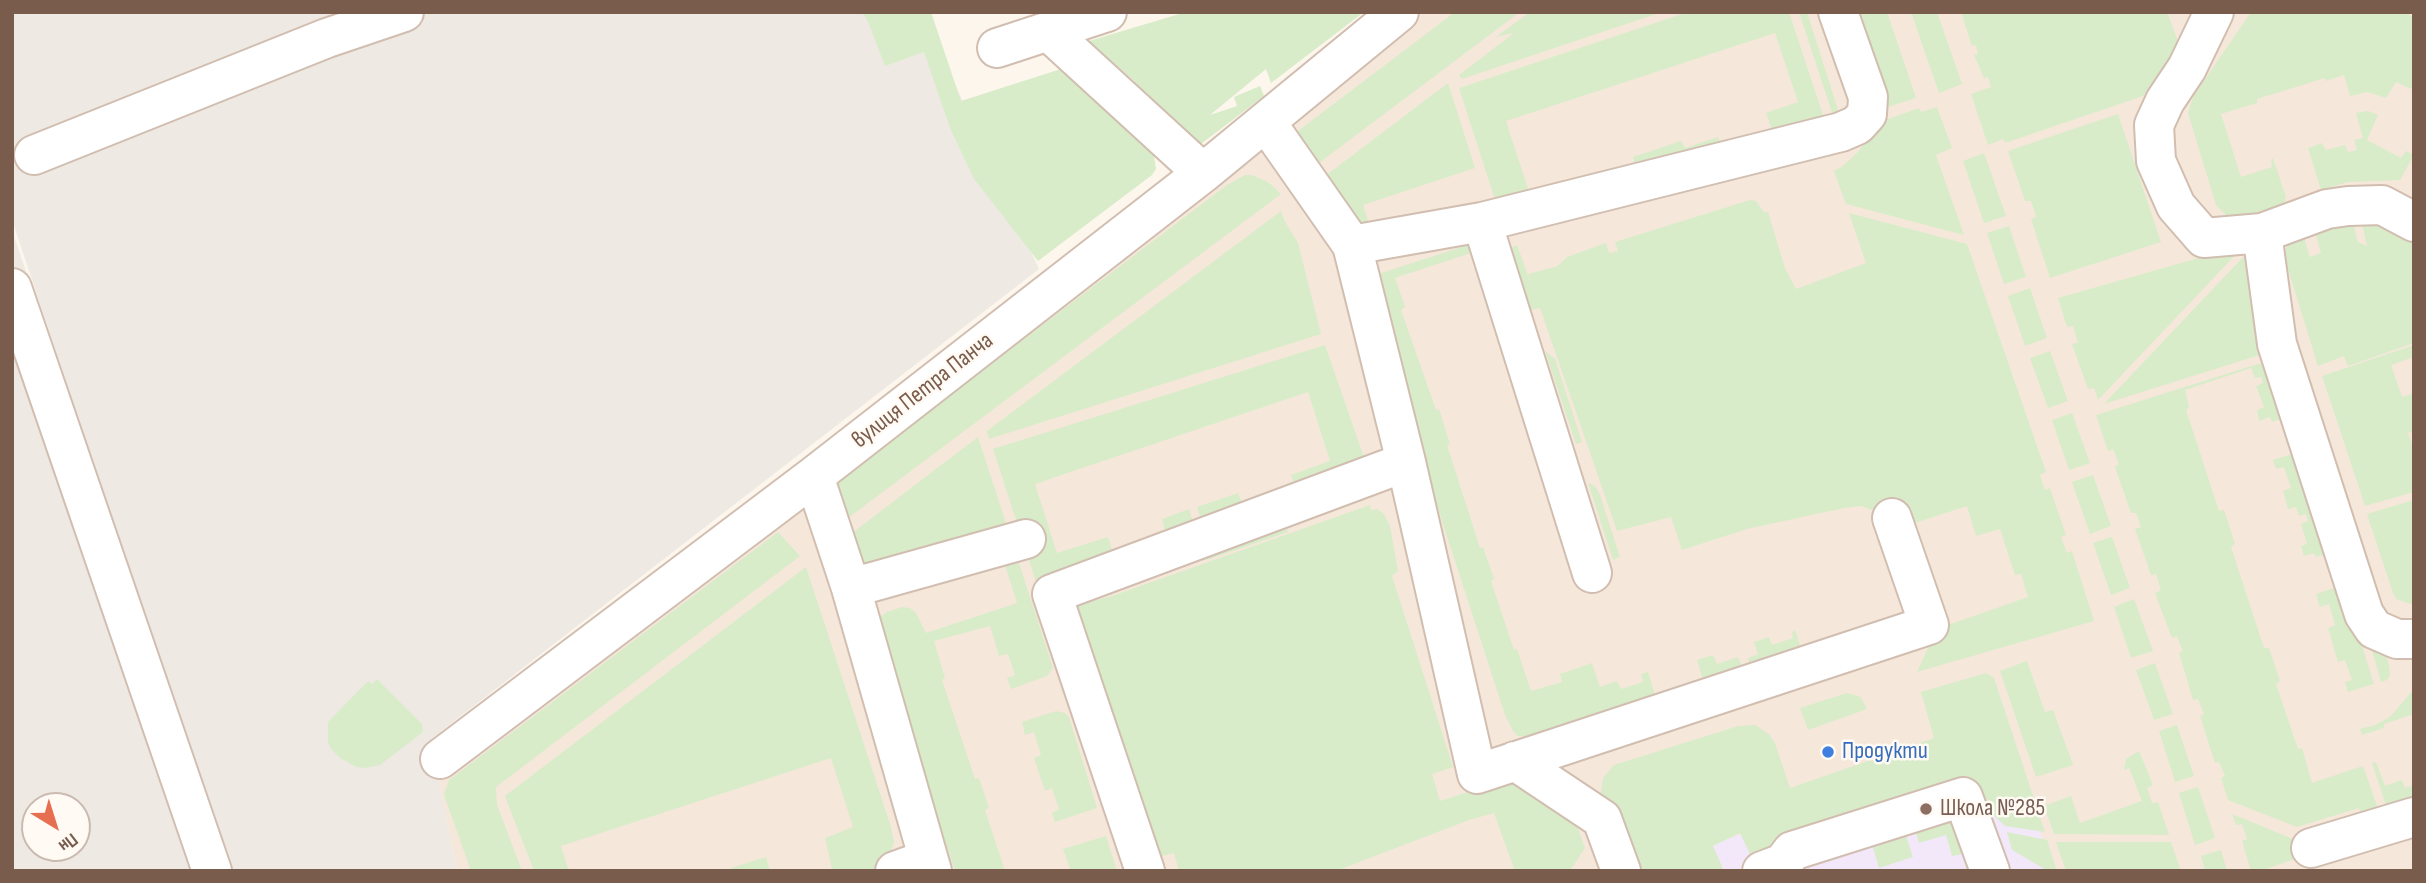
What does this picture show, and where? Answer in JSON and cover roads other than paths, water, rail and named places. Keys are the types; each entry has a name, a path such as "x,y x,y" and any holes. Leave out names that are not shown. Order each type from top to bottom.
{"street":[{"path":"34,155 327,38 404,12"},
{"path":"997,48 1107,12"},
{"name":"вулиця Петра Панча","path":"440,759 814,476 1203,173 1399,12"},
{"path":"1352,245 1482,222 1828,135 1857,125 1867,114 1868,97 1838,12"},
{"path":"2214,12 2187,68 2165,101 2154,125 2156,161 2176,206 2204,238 2262,233 2327,209 2348,206 2382,205 2414,222"},
{"path":"1048,31 1203,173"},
{"path":"1266,122 1352,245 1406,462 1477,774 1928,625 1892,518"},
{"path":"1482,222 1592,573"},
{"path":"2262,233 2277,344 2364,614 2374,629 2397,639 2414,639"},
{"path":"12,288 212,871"},
{"path":"1145,871 1052,594 1406,462"},
{"path":"814,476 851,588 918,867"},
{"path":"851,588 1026,539"},
{"path":"1515,761 1602,819 1621,871"},
{"path":"1762,871 1783,863 1792,851 1963,797 1990,871"},
{"path":"2311,848 2414,817"}],"place":[{"name":"Продукти","path":"1828,752"},
{"name":"Школа №285","path":"1926,809"}]}
